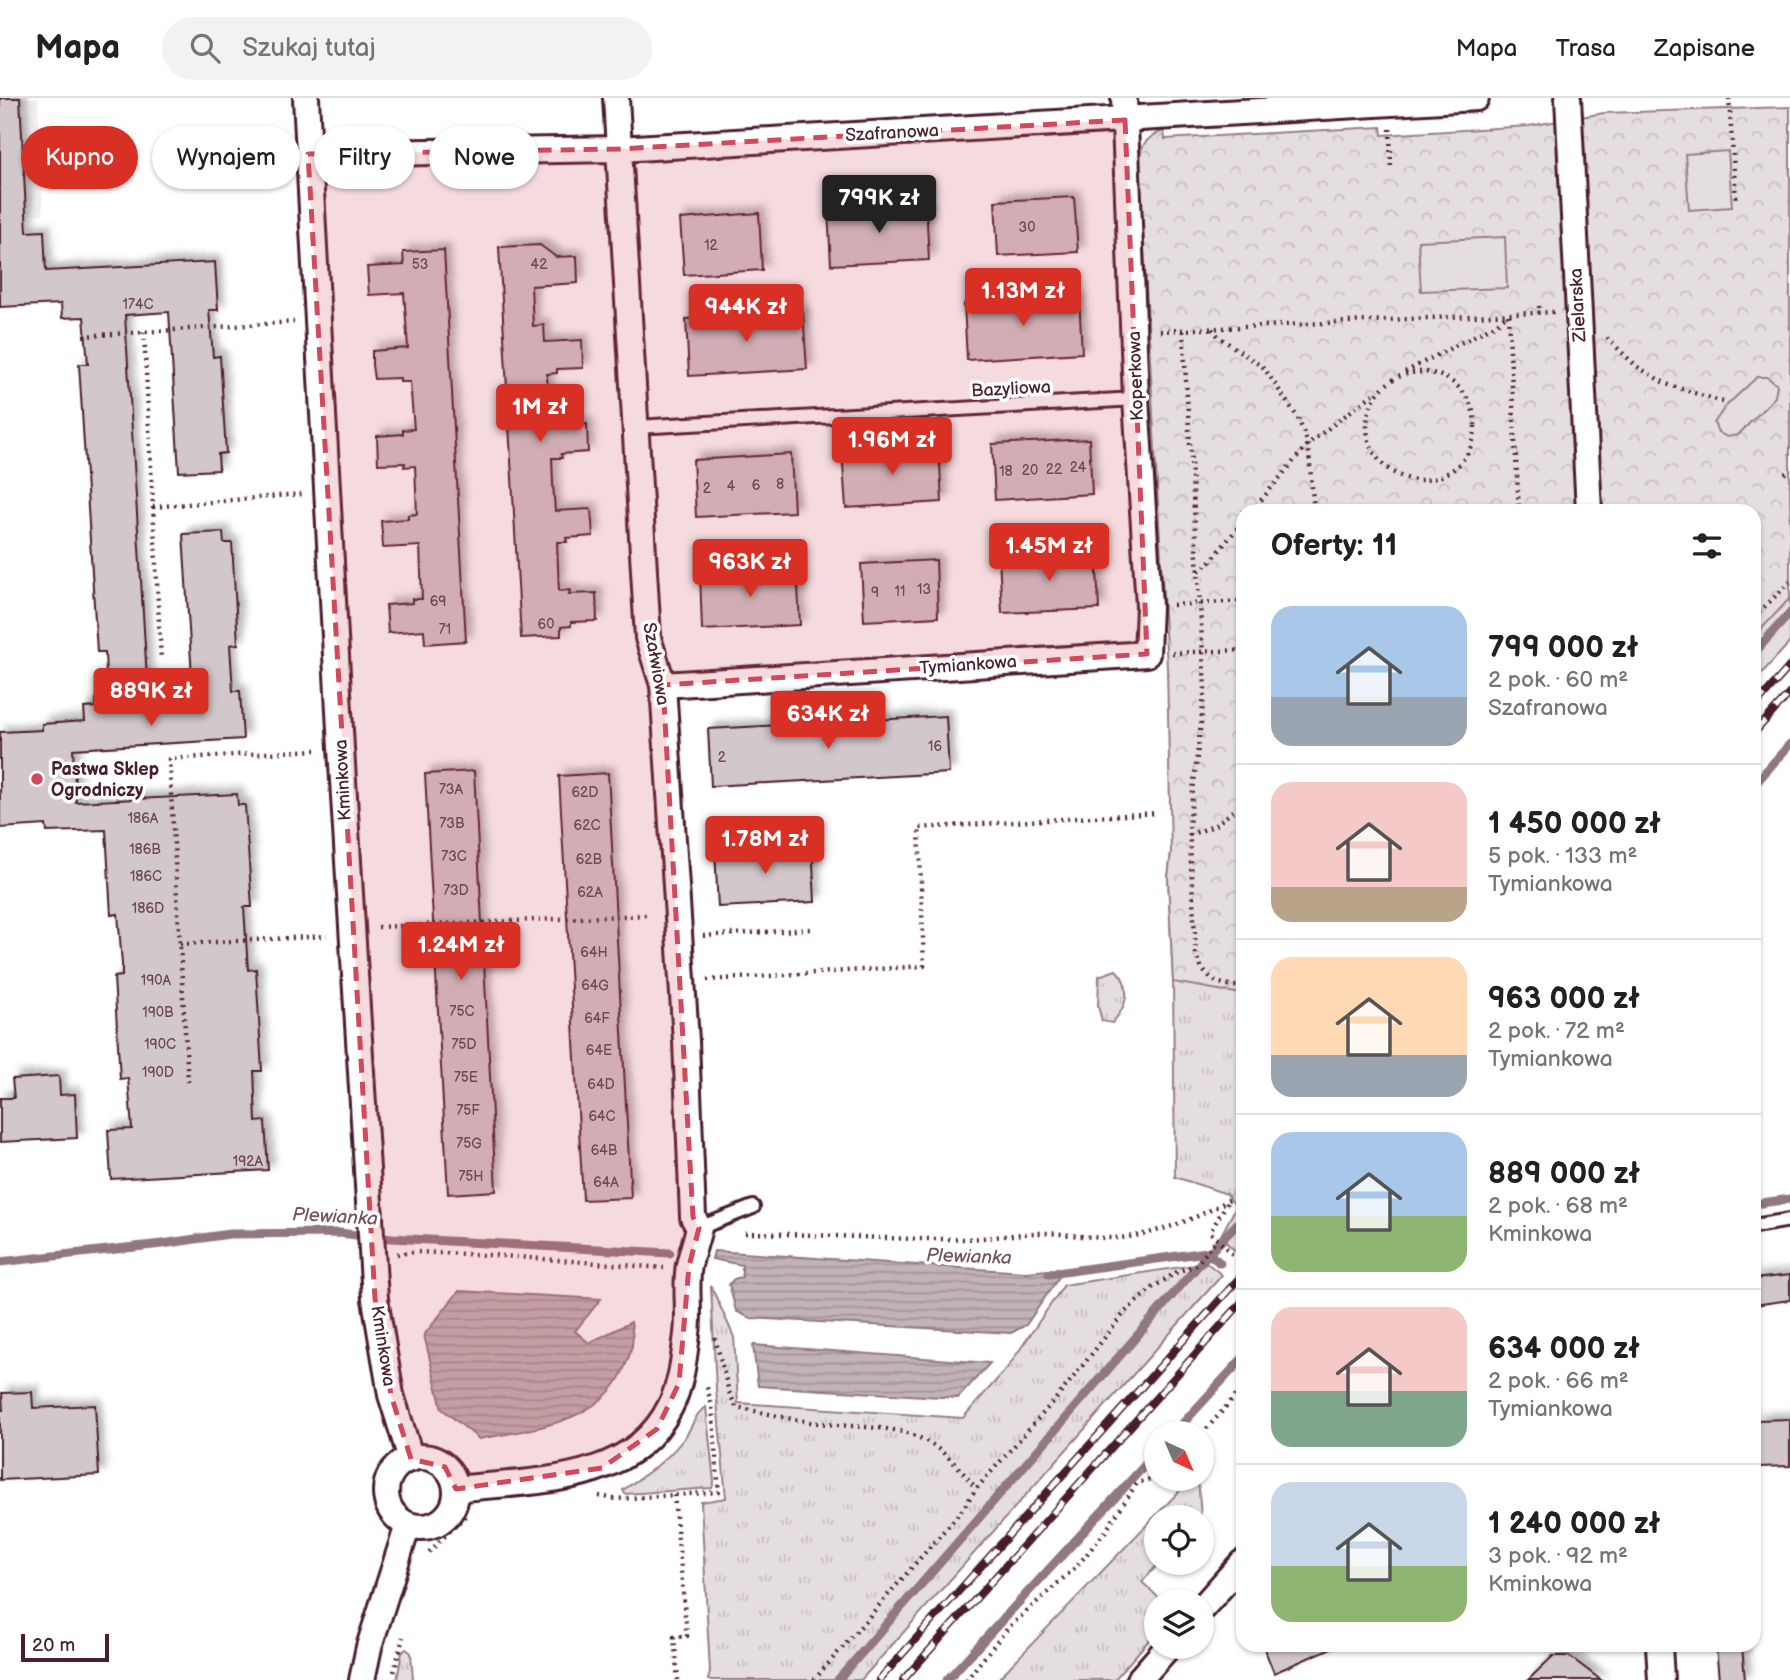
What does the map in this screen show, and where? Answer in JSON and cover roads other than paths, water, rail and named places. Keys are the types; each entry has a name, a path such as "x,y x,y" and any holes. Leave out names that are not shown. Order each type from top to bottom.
{"street":[{"name":"Kminkowa","path":"306,98 341,748 376,1299 391,1395 411,1459"},
{"name":"Szałwiowa","path":"616,98 648,638 663,685 680,937 693,1217 699,1228"},
{"name":"Szafranowa","path":"308,154 619,149 1125,109 1388,103 1476,98"},
{"name":"Zielarska","path":"1569,98 1589,504"},
{"name":"Koperkowa","path":"1125,109 1136,399 1149,606 1147,654"},
{"name":"Tymiankowa","path":"663,685 1147,654"},
{"path":"456,1489 569,1476 602,1468 641,1445 657,1429 671,1406 679,1383 688,1331 689,1266 699,1228"},
{"path":"423,1457 435,1460 445,1467 453,1477 456,1489 455,1500 442,1520 420,1527 408,1525 393,1514 388,1505 386,1486 395,1469 411,1459 423,1457"},
{"path":"362,1680 369,1647 408,1525"},
{"path":"1214,1594 1236,1570"},
{"path":"1659,1652 1661,1680"},
{"path":"1139,1680 1157,1659"}],"lane":[{"name":"Bazyliowa","path":"636,427 1136,399"},
{"path":"699,1228 752,1207"},
{"path":"1761,1225 1790,1220"}],"waterway":[{"path":"1761,645 1790,613"},
{"path":"1761,777 1790,744"},
{"name":"Plewianka","path":"1761,1203 1790,1199"},
{"path":"838,1680 1236,1225"},
{"name":"Plewianka","path":"0,1262 229,1234 340,1233 670,1253"},
{"name":"Plewianka","path":"1049,1274 1207,1252 1220,1263"},
{"path":"1185,1421 1236,1366"},
{"path":"947,1680 1144,1466"}],"railway":[{"path":"1761,699 1790,666"},
{"path":"1761,725 1790,693"},
{"path":"879,1680 1236,1282"},
{"path":"903,1680 1236,1309"}],"place":[{"name":"Pastwa Sklep Ogrodniczy","path":"37,779"}]}
